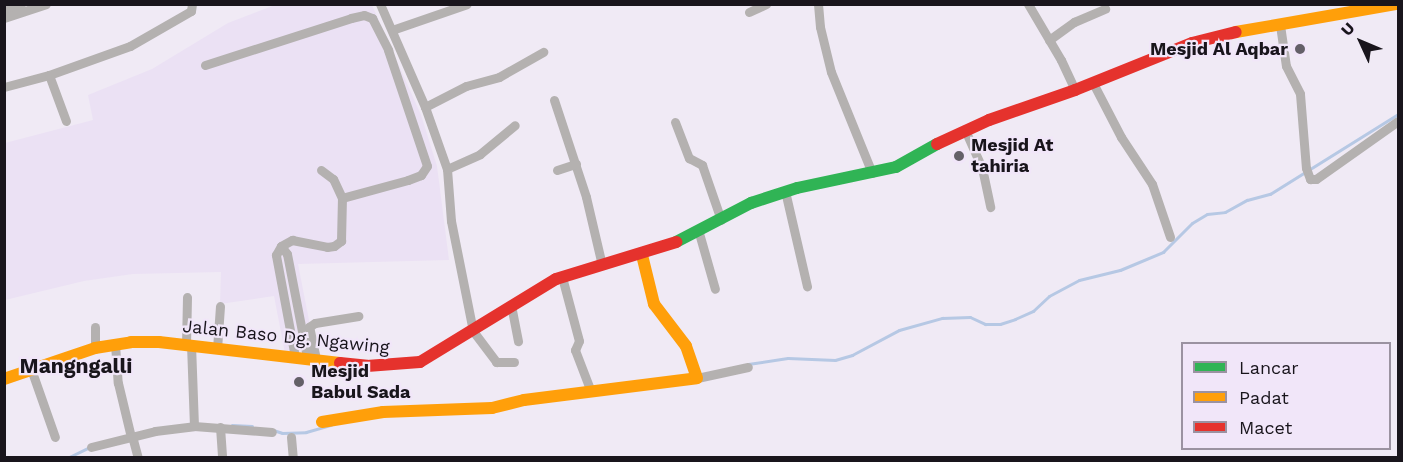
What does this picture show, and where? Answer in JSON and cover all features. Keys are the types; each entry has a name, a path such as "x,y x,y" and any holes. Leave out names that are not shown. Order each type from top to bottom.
{"main road":[{"name":"Jalan Baso Dg. Ngawing","path":"4,379 95,348 115,344 150,342 303,355 367,366 405,366 420,362 473,331 539,287 562,277 642,255 699,232 752,203 785,192 896,167 965,130 1075,90 1192,43 1396,4"},
{"path":"322,422 383,412 463,411 696,375 678,333 654,304 642,255"}],"street":[{"path":"4,10 21,4"},
{"path":"4,18 46,4"},
{"path":"4,87 49,75 139,41 191,12 192,4"},
{"path":"380,4 424,107 447,169 451,221 473,331 496,362 514,362"},
{"path":"392,30 466,4"},
{"path":"749,12 766,4"},
{"path":"818,4 820,27 831,72 872,173"},
{"path":"1028,4 1075,90"},
{"path":"1049,40 1074,22 1105,9"},
{"path":"205,65 351,18 364,15 372,18 388,51 427,166 420,175 408,180 342,198"},
{"path":"1280,25 1286,66 1300,94 1305,157 1310,179 1314,180 1322,176 1398,121"},
{"path":"424,107 466,86 499,77 543,52"},
{"path":"49,75 66,121"},
{"path":"1093,83 1121,137 1152,184 1170,237"},
{"path":"554,100 576,164 602,265"},
{"path":"675,122 689,158 702,165 721,220"},
{"path":"447,169 480,154 515,125"},
{"path":"965,130 982,168 990,207"},
{"path":"557,170 576,164"},
{"path":"303,355 276,255 297,240 318,247 337,245 343,235 342,198 333,179 321,170"},
{"path":"785,192 807,286"},
{"path":"699,232 715,289"},
{"path":"284,250 305,345 303,355"},
{"path":"562,277 579,341 575,350 590,391"},
{"path":"187,297 194,424"},
{"path":"511,305 518,341"},
{"path":"217,349 220,306"},
{"path":"303,355 309,327 315,323 358,316"},
{"path":"95,327 95,348"},
{"path":"115,344 118,383 138,458"},
{"path":"696,375 748,367"},
{"path":"31,369 55,437"},
{"path":"91,447 131,435 194,424 272,432"},
{"path":"220,427 222,458"},
{"path":"291,437 293,458"}],"shaded area":[{"path":"275,5 372,5 421,115 437,166 449,260 298,264 316,356 285,353 274,296 220,304 221,272 133,274 84,281 5,300 5,143 93,120 88,95 152,69 228,23"}],"waterway":[{"path":"748,364 788,358 835,360 852,355 899,330 942,318 970,317 985,324 1000,324 1015,319 1033,311 1049,296 1079,280 1120,270 1163,252 1192,223 1207,214 1225,212 1247,200 1270,194 1398,114"},
{"path":"232,425 252,426"},
{"path":"273,430 282,433 306,432 331,425"},
{"path":"67,458 90,447"}],"traffic: fast":[{"path":"676,242 751,203 797,188 896,167 937,144"}],"traffic: slow":[{"path":"1236,32 1396,4"},
{"path":"322,422 383,412 492,408 524,400 697,378 686,346 654,304 642,255"},
{"path":"4,379 95,348 131,342 159,342 340,363"}],"traffic: jam":[{"path":"937,144 989,120 1075,90 1192,43 1236,32"},
{"path":"340,363 367,366 420,362 556,279 676,242"}],"place":[{"name":"Mesjid Al Aqbar","path":"1300,49"},
{"name":"Mesjid At tahiria","path":"959,156"},
{"name":"Mesjid Babul Sada","path":"299,382"}],"district":[{"name":"Mangngalli","path":"76,366"}]}
